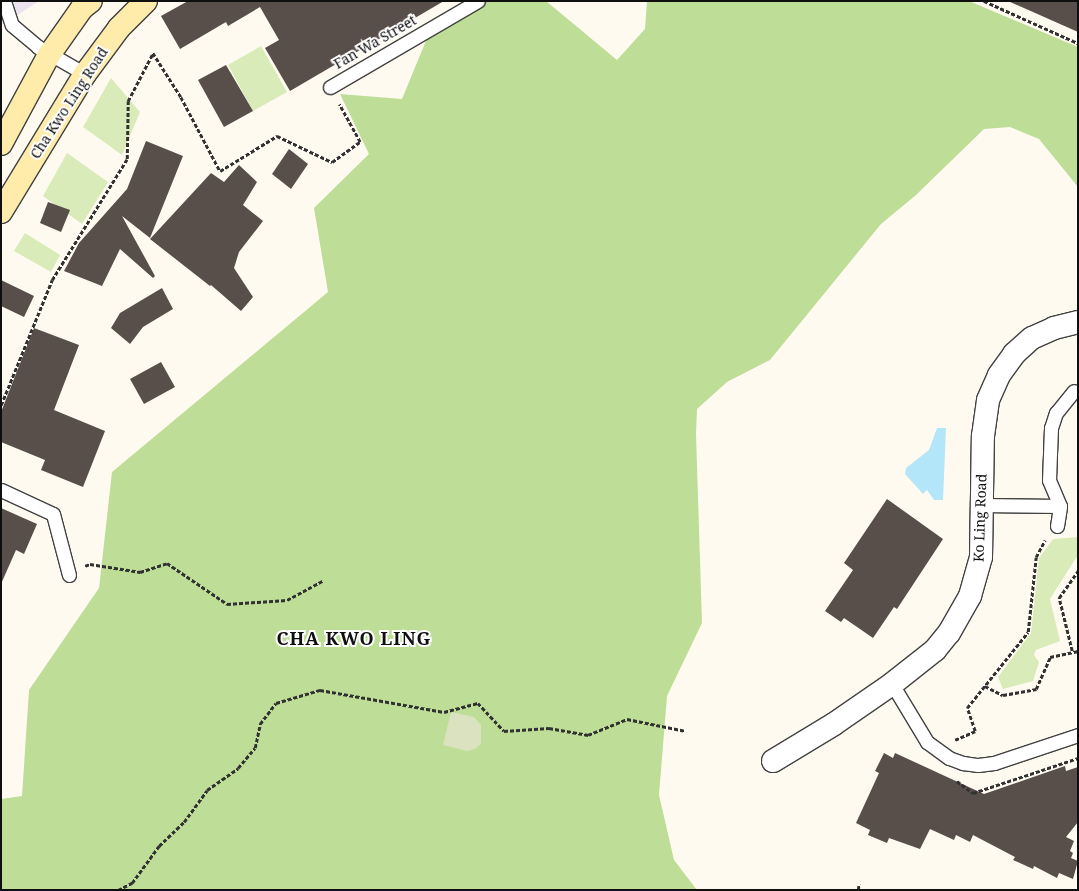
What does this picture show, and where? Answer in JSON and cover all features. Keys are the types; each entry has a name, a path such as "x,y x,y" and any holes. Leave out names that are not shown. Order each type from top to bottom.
{"main road":[{"path":"1,144 49,55 70,24 91,1"},
{"name":"Cha Kwo Ling Road","path":"1,212 85,74 119,28 146,1"}],"street":[{"name":"Ko Ling Road","path":"772,761 834,724 892,684 935,650 961,615 970,596 980,557 983,436 988,400 999,375 1014,354 1032,338 1054,328 1078,322"}],"lane":[{"path":"4,1 12,25 49,55 85,74"},
{"name":"Fan Wa Street","path":"330,87 478,1"},
{"path":"1055,531 1060,506 1049,480 1051,428 1056,413 1074,391"},
{"path":"1,490 54,514 69,575"},
{"path":"981,505 1060,506"},
{"path":"892,684 927,742 948,758 978,765 994,762 1078,735"}],"path":[{"path":"984,1 1078,43"},
{"path":"1,405 52,280 126,159 128,101 153,53 181,97 220,171 277,136 332,162 360,142 339,102"},
{"path":"936,750 975,731 967,708 1028,632 1036,557 1046,539 1055,531"},
{"path":"69,575 90,564 140,572 167,563 227,604 287,600 324,580"},
{"path":"1072,651 1059,598 1078,571"},
{"path":"986,686 1003,695 1036,689 1050,657 1072,651 1078,651"},
{"path":"118,890 132,883 159,846 184,822 207,790 238,768 255,748 260,724 276,703 320,690 444,712 478,703 504,731 549,728 588,735 627,719 686,731"},
{"path":"858,890 859,884"}],"shaded area":[{"path":"1,1 39,1 4,24 1,21"}],"green space":[{"path":"485,1 546,1 617,60 645,29 647,1 969,1 1078,47 1078,187 1039,139 1010,127 984,129 916,195 881,224 770,360 727,382 697,409 696,434 702,623 667,696 659,795 674,860 697,890 1,890 1,799 22,796 29,690 99,588 112,472 328,292 314,208 369,154 340,94 402,99 430,31"},
{"path":"261,46 287,92 253,111 228,65"},
{"path":"111,78 140,112 122,155 83,127"},
{"path":"67,153 108,182 82,224 43,196"},
{"path":"25,233 60,255 51,272 14,251"},
{"path":"1078,537 1078,555 1050,599 1060,641 1036,650 1034,655 1039,662 1033,681 1003,689 998,677 1031,633 1039,558 1053,539"},
{"path":"451,712 474,717 481,725 481,744 475,749 467,751 443,745"}],"water":[{"path":"937,428 946,428 943,500 934,500 927,490 923,494 905,474 906,468 929,450"}],"building":[{"path":"188,1 444,1 290,91 265,48 279,40 260,7 228,26 226,22 180,49 161,16"},
{"path":"1008,1 1078,1 1078,32"},
{"path":"226,65 253,111 224,127 198,80"},
{"path":"146,141 183,156 150,238 122,216 155,276 153,278 120,249 102,286 64,271 79,243 127,189"},
{"path":"289,149 308,164 291,189 272,174"},
{"path":"239,165 257,182 243,205 263,221 239,252 234,268 253,297 241,311 211,285 210,286 150,239 211,173 224,182"},
{"path":"48,202 70,210 61,232 40,223"},
{"path":"1,280 34,296 24,317 1,306"},
{"path":"162,288 173,309 143,327 130,344 111,328 120,313"},
{"path":"34,328 79,345 54,410 105,431 83,487 41,470 45,460 1,442 1,412"},
{"path":"161,362 175,387 144,404 130,379"},
{"path":"887,499 943,539 897,609 894,607 873,638 844,618 841,622 825,611 853,570 844,563"},
{"path":"1,508 37,524 24,554 16,550 1,584"},
{"path":"884,753 893,758 895,753 984,794 1065,766 1066,771 1078,767 1078,822 1066,837 1074,841 1070,851 1073,853 1071,858 1078,861 1073,879 1059,873 1057,878 1034,866 1033,869 1013,860 1015,857 973,835 970,842 956,835 954,840 930,829 920,849 889,838 887,843 868,835 870,830 856,823 879,773 875,771"}],"district":[{"name":"CHA KWO LING","path":"354,638"}]}
